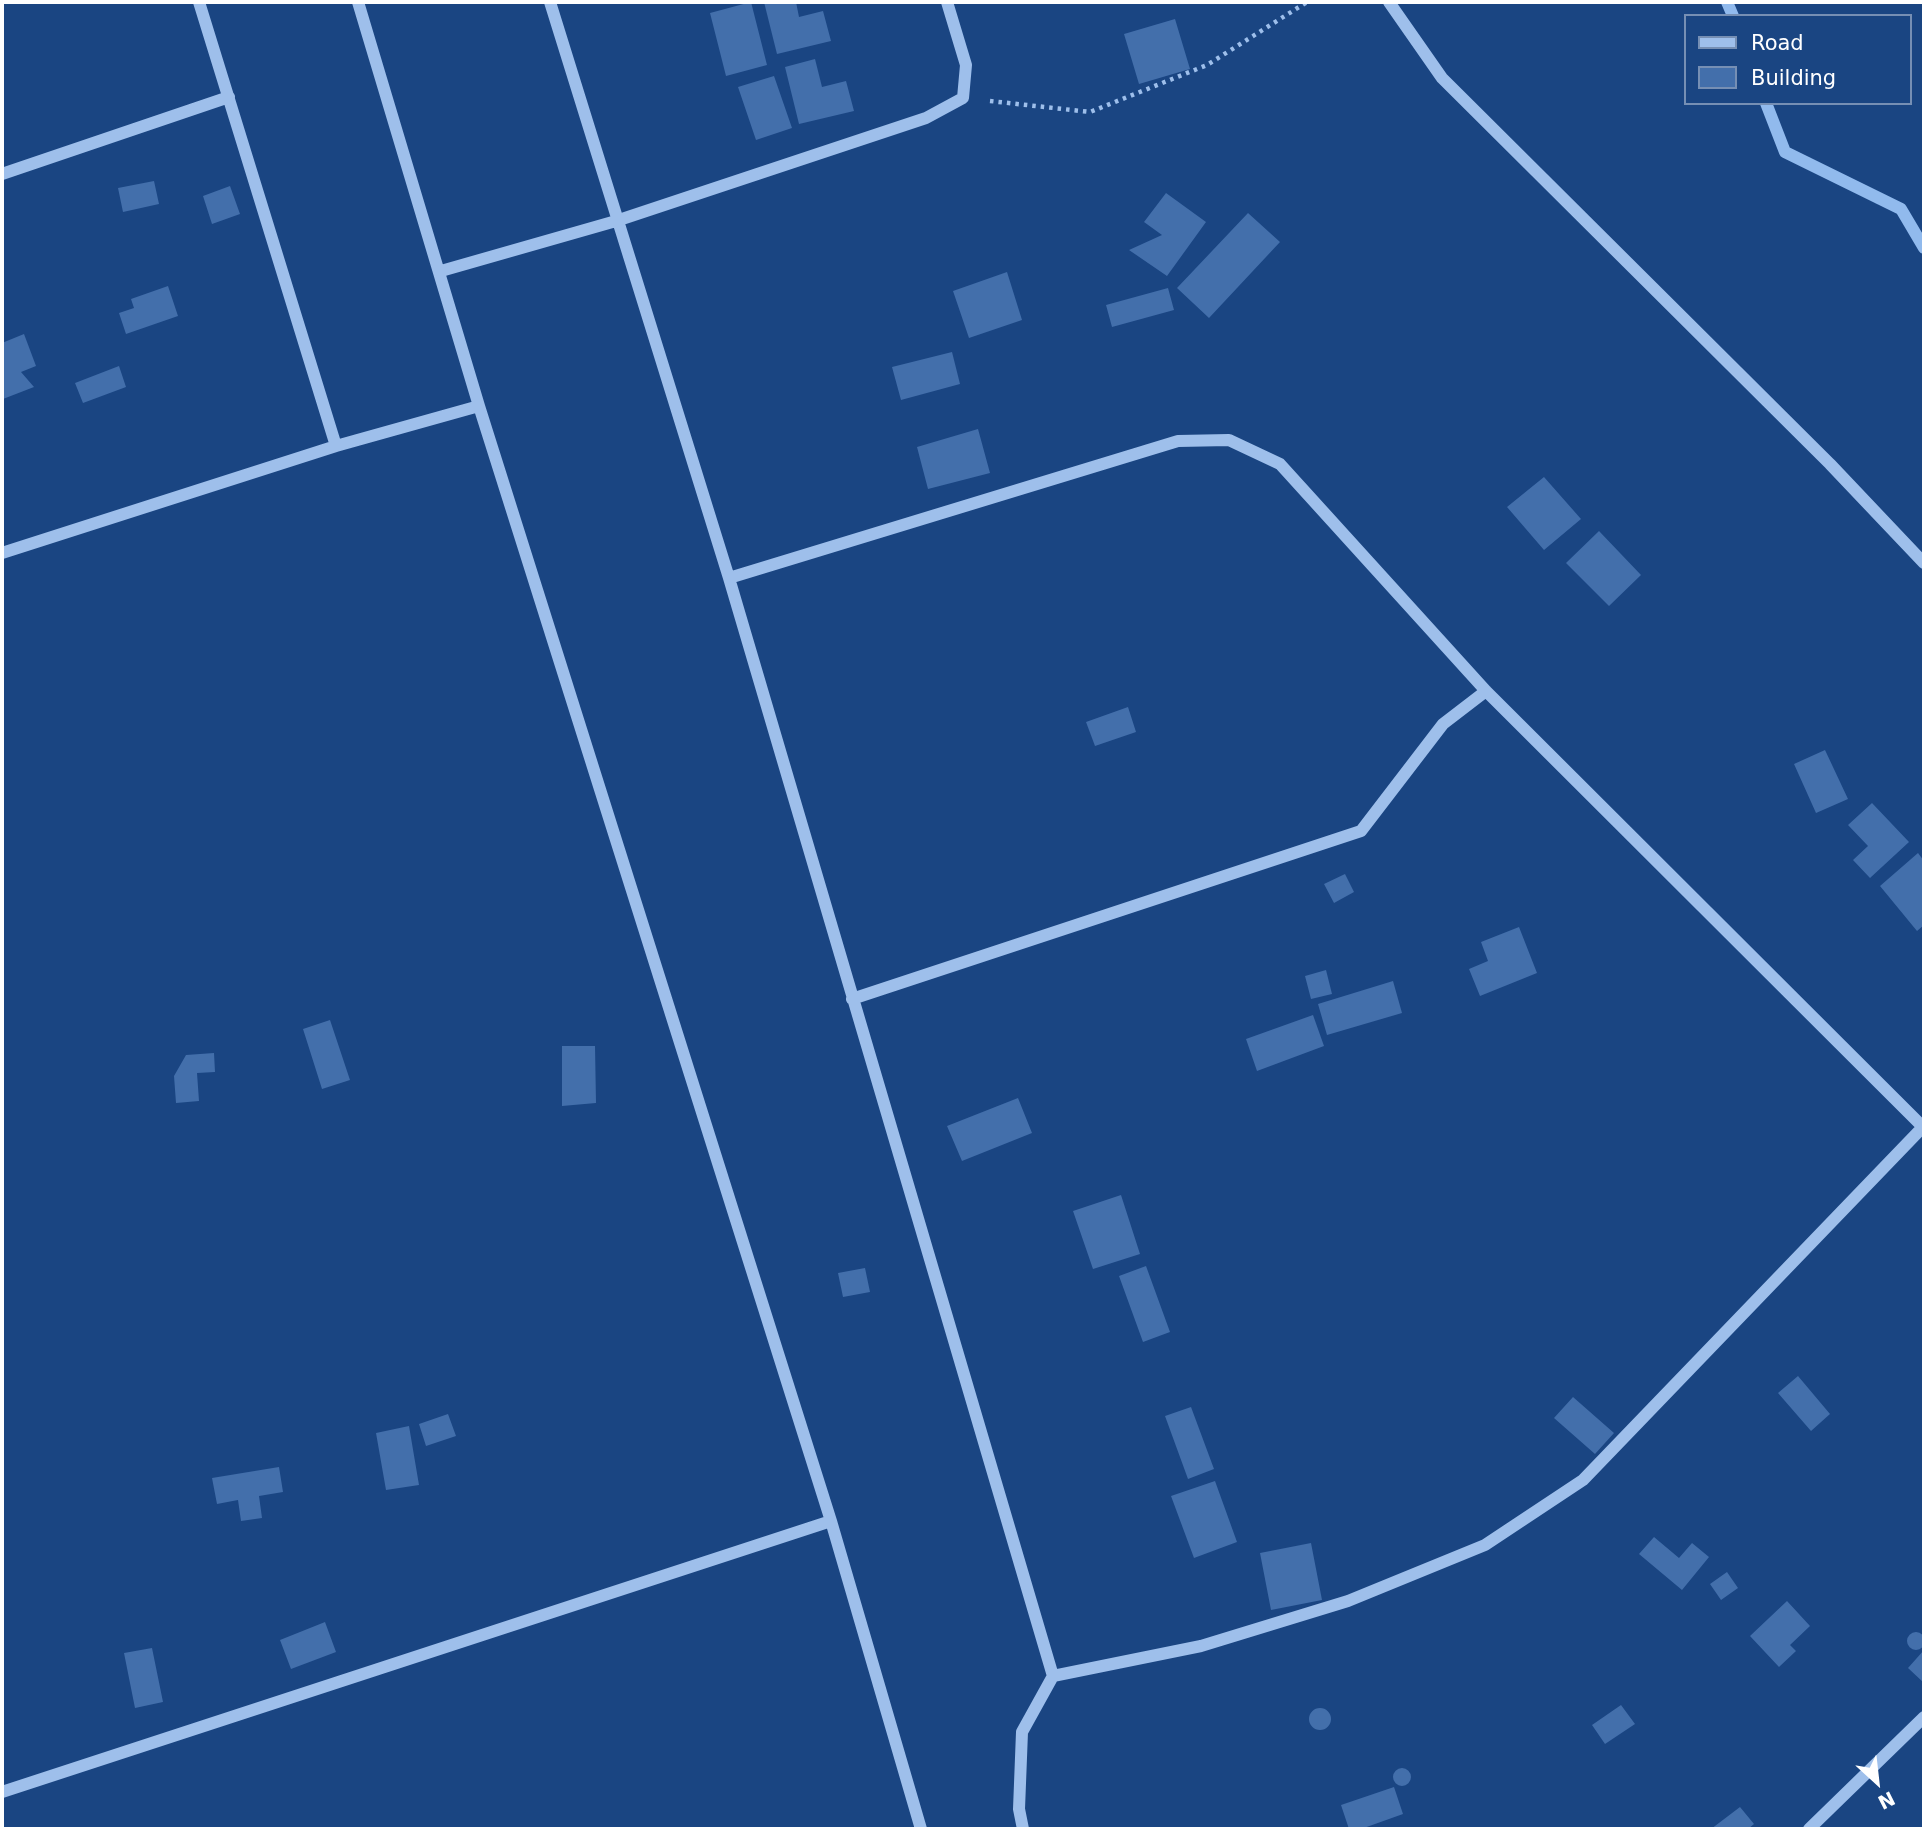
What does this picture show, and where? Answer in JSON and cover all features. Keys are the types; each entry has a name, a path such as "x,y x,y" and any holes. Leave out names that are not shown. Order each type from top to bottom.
{"street":[{"path":"198,2 336,446"},
{"path":"358,2 441,271 479,406 831,1521 921,1829"},
{"path":"550,2 729,578 1052,1676 1022,1731 1019,1809 1023,1829"},
{"path":"441,271 616,221 926,118 963,99 966,65 947,2"},
{"path":"1389,2 1442,78 1830,464 1924,563"},
{"path":"2,174 229,97"},
{"path":"2,553 336,446 479,406"},
{"path":"729,578 1178,441 1229,440 1280,464 1486,691 1924,1128 1583,1480 1485,1545 1348,1601 1201,1646 1052,1676"},
{"path":"852,999 1361,831 1443,724 1486,691"},
{"path":"2,1793 831,1521"},
{"path":"1809,1829 1924,1717"}],"path":[{"path":"963,99 1090,112 1207,65 1307,2"}],"building":[{"path":"751,2 767,65 726,76 710,13"},
{"path":"764,2 796,2 799,17 823,11 831,41 777,54"},
{"path":"1175,19 1190,69 1139,84 1124,34"},
{"path":"815,59 822,87 846,81 854,111 799,124 785,67"},
{"path":"774,76 792,128 756,140 738,87"},
{"path":"154,181 159,204 123,212 118,188"},
{"path":"230,186 240,214 212,224 203,196"},
{"path":"1166,193 1206,222 1167,276 1129,250 1162,235 1144,222"},
{"path":"1248,213 1280,242 1209,318 1177,288"},
{"path":"1007,272 1022,320 969,338 953,291"},
{"path":"168,286 178,316 126,334 119,313 134,308 131,299"},
{"path":"1168,288 1174,310 1112,327 1106,305"},
{"path":"24,334 36,366 21,372 34,387 3,399 2,343"},
{"path":"952,352 960,384 901,400 892,367"},
{"path":"119,366 126,387 83,403 75,383"},
{"path":"978,429 990,473 928,489 917,447"},
{"path":"1544,477 1581,519 1544,550 1507,507"},
{"path":"1599,531 1641,575 1609,606 1566,563"},
{"path":"1128,707 1136,732 1095,746 1086,722"},
{"path":"1825,750 1848,799 1816,813 1794,764"},
{"path":"1872,803 1909,842 1870,878 1853,860 1868,846 1848,825"},
{"path":"1918,853 1924,861 1924,925 1917,931 1880,886"},
{"path":"1345,874 1354,892 1334,903 1324,884"},
{"path":"1519,927 1537,973 1480,996 1469,969 1488,961 1481,942"},
{"path":"1326,970 1332,994 1311,999 1305,976"},
{"path":"1393,981 1402,1013 1327,1035 1318,1004"},
{"path":"1313,1015 1324,1046 1257,1071 1246,1039"},
{"path":"330,1020 350,1080 322,1089 303,1029"},
{"path":"562,1046 595,1046 596,1103 562,1106"},
{"path":"214,1053 215,1072 197,1073 199,1101 176,1103 174,1076 186,1055"},
{"path":"1018,1098 1032,1133 962,1161 947,1126"},
{"path":"1121,1195 1140,1254 1093,1269 1073,1211"},
{"path":"1146,1266 1170,1332 1143,1342 1119,1276"},
{"path":"865,1268 870,1292 843,1297 838,1273"},
{"path":"1798,1376 1830,1414 1811,1431 1778,1393"},
{"path":"1573,1397 1614,1433 1595,1454 1554,1418"},
{"path":"1191,1407 1214,1469 1188,1479 1165,1416"},
{"path":"448,1414 456,1436 426,1446 419,1424"},
{"path":"409,1426 419,1485 386,1490 376,1433"},
{"path":"279,1467 283,1492 259,1496 262,1518 241,1521 238,1500 217,1504 212,1478"},
{"path":"1215,1481 1237,1542 1194,1558 1171,1496"},
{"path":"1654,1537 1679,1558 1692,1543 1709,1557 1682,1590 1639,1554"},
{"path":"1311,1543 1322,1600 1271,1610 1260,1553"},
{"path":"1727,1572 1738,1588 1721,1600 1710,1584"},
{"path":"1787,1601 1810,1626 1790,1645 1796,1651 1779,1667 1750,1636"},
{"path":"325,1622 336,1652 291,1669 280,1640"},
{"path":"1916,1632 1922,1635 1925,1641 1922,1647 1916,1650 1910,1647 1907,1641 1910,1635"},
{"path":"152,1648 163,1702 135,1708 124,1653"},
{"path":"1924,1650 1924,1683 1908,1668"},
{"path":"1621,1705 1635,1724 1605,1744 1592,1725"},
{"path":"1320,1708 1328,1711 1331,1719 1328,1727 1320,1730 1312,1727 1309,1719 1312,1711"},
{"path":"1398,1768 1406,1768 1411,1777 1409,1784 1398,1786 1393,1781 1393,1773"},
{"path":"1394,1787 1403,1814 1361,1829 1349,1829 1341,1805"},
{"path":"1740,1807 1754,1824 1748,1829 1711,1829"}],"waterway":[{"path":"1727,2 1732,14"},
{"path":"1767,105 1785,152 1901,209 1924,248"}]}
